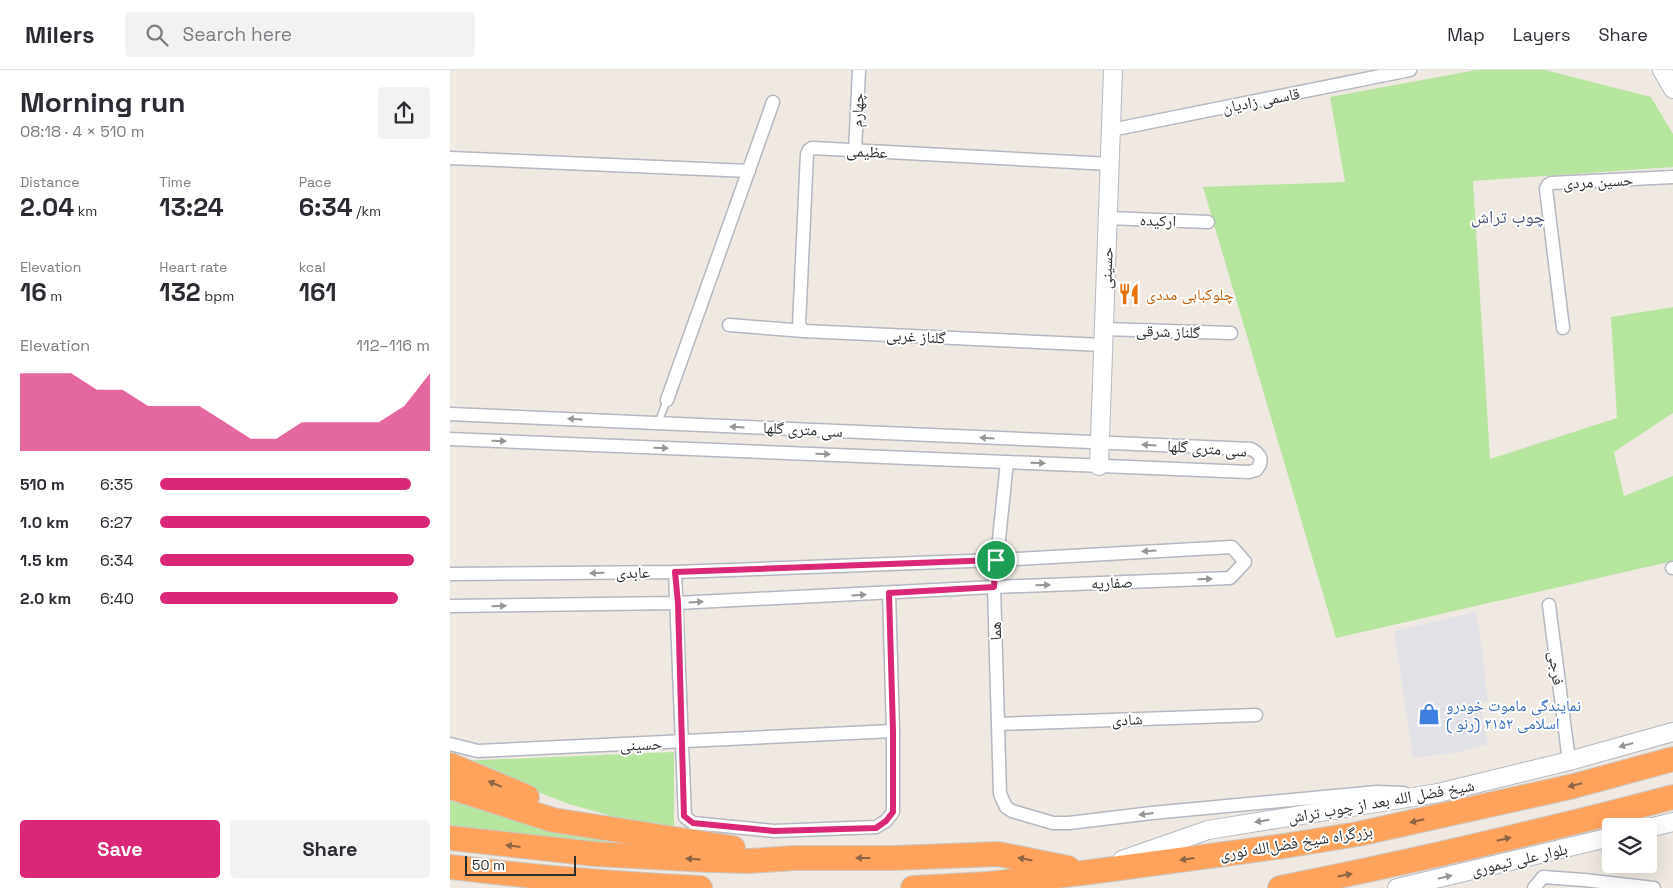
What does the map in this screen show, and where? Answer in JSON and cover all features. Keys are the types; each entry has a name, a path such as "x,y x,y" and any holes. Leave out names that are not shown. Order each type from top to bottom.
{"highway":[{"name":"بزرگراه شیخ فضل‌الله نوری","path":"913,888 988,884 1090,872 1358,834 1574,786 1673,759"},
{"path":"450,765 557,809 640,833"},
{"path":"450,787 552,820 794,858"},
{"path":"1280,888 1377,869 1557,827 1673,797"},
{"path":"450,838 595,854 741,861 794,858 895,858 998,854 1090,872"},
{"path":"450,867 646,886 700,888"}],"street":[{"name":"چهارم","path":"855,151 859,70"},
{"name":"حسینی","path":"1099,466 1113,70"},
{"name":"قاسمی زادیان","path":"1111,130 1410,70"},
{"path":"666,400 773,102"},
{"name":"عظیمی","path":"804,330 799,325 807,154 812,148 1110,164"},
{"path":"450,158 749,171"},
{"name":"حسین مردی","path":"1563,328 1546,189 1548,185 1551,183 1673,177"},
{"name":"ارکیده","path":"1108,218 1208,222"},
{"name":"گلناز غربی","path":"729,325 804,330 1104,337"},
{"name":"گلناز شرقی","path":"1104,337 1231,334"},
{"name":"سی متری گلها","path":"450,414 1250,450 1257,452 1261,457 1261,461 1256,470 1250,472 450,439"},
{"name":"هما","path":"1007,462 994,587 1000,794 1006,807 1018,813 1053,823 1069,823 1162,812 1377,792 1438,793"},
{"name":"صفاریه","path":"994,587 1230,578 1245,562 1232,547 996,560"},
{"name":"عابدی","path":"450,574 675,572 996,560"},
{"path":"675,572 678,603 684,816 693,823 774,831 876,828 886,821 893,812 889,593"},
{"name":"عابدی","path":"450,606 678,603 994,587"},
{"name":"فرجی","path":"1549,605 1569,761"},
{"name":"شادی","path":"998,724 1256,715"},
{"name":"حسینی","path":"450,744 478,751 893,731"},
{"name":"شیخ فضل الله بعد از چوب تراش","path":"1090,872 1208,830 1438,793 1569,761 1673,732"},
{"path":"1657,826 1673,822"},
{"name":"بلوار علی تیموری","path":"1397,888 1602,839"},
{"path":"1534,888 1543,877 1654,888"}],"lane":[{"path":"658,423 666,400"}],"shaded area":[{"path":"1475,612 1481,641 1488,701 1482,702 1483,722 1488,744 1460,752 1413,758 1394,631"}],"green space":[{"path":"1476,70 1545,70 1651,97 1673,134 1673,167 1473,181 1490,459 1617,418 1611,317 1673,307 1673,413 1614,452 1624,496 1673,476 1673,561 1336,638 1203,187 1345,182 1330,97"},
{"path":"674,752 674,832 569,804 457,761"},
{"path":"450,797 741,857 450,834"}],"place":[{"name":"چلوکبابی مددی","path":"1129,294"},
{"name":"نمایندگی ماموت خودرو ( رنو) اسلامی ۲۱۵۲","path":"1429,714"}],"district":[{"name":"چوب تراش","path":"1508,217"}],"route":[{"path":"996,560 994,587 889,593 893,812 886,821 876,828 774,831 693,823 684,816 678,603 675,572 996,560"}]}
